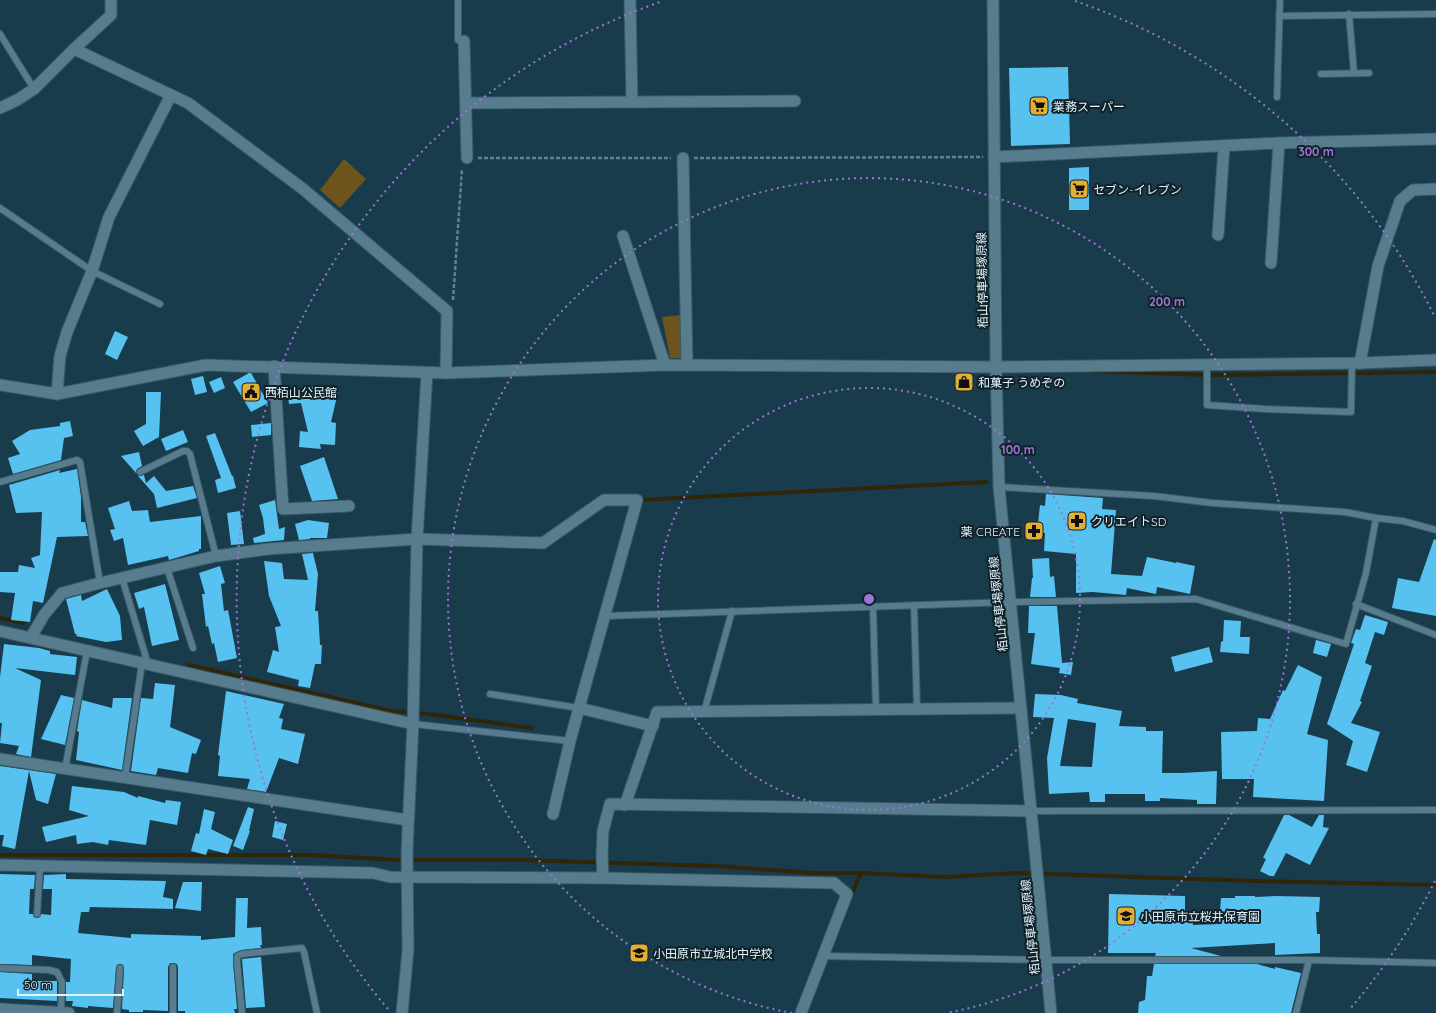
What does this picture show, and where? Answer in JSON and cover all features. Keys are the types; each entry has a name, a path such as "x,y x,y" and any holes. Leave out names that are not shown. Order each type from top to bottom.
{"street":[{"path":"0,108 17,100 34,89 110,15 111,0"},
{"path":"630,0 632,102"},
{"name":"栢山停車場塚原線","path":"993,0 996,367 999,487 1051,1013"},
{"path":"464,41 468,158"},
{"path":"74,49 188,103 303,189 447,311 446,373"},
{"path":"57,394 60,356 92,271 109,217 171,95"},
{"path":"467,103 795,101"},
{"path":"994,157 1279,143 1436,139"},
{"path":"1271,263 1279,143"},
{"path":"1218,235 1224,146"},
{"path":"683,158 686,365"},
{"path":"1356,363 1378,266 1400,201 1413,190 1436,188"},
{"path":"623,236 665,365"},
{"path":"0,385 57,394 206,365 274,366 446,373 665,365 996,367 1356,363 1436,360"},
{"path":"274,366 283,509 348,506"},
{"path":"402,1013 408,950 407,852 413,724 417,539 427,373"},
{"path":"31,637 44,615 62,593 100,582 216,556 268,549 417,539 543,543 604,500 637,500 606,616 570,741 553,814"},
{"path":"0,631 413,724"},
{"path":"579,708 653,726"},
{"path":"625,805 657,712 1021,708"},
{"path":"0,759 408,820"},
{"path":"603,878 602,831 610,804 1032,811"},
{"path":"0,865 373,873 390,877 603,878 834,883 847,894 801,1013"},
{"path":"0,1009 65,1013"}],"lane":[{"path":"458,0 458,40 464,41"},
{"path":"1277,97 1280,0"},
{"path":"1349,14 1354,73"},
{"path":"1279,16 1436,14"},
{"path":"0,34 34,89"},
{"path":"1321,74 1369,73"},
{"path":"0,208 92,271 160,304"},
{"path":"1207,365 1206,405 1351,412 1356,363"},
{"path":"140,472 183,451 187,451 190,454 216,556"},
{"path":"0,482 77,460 80,462 100,582"},
{"path":"999,487 1154,496 1212,503 1345,512 1403,521 1436,530"},
{"path":"606,616 1011,602 1196,598 1346,644 1356,604 1366,574 1376,518"},
{"path":"167,568 192,648"},
{"path":"122,578 145,664 125,778"},
{"path":"1356,604 1436,635"},
{"path":"914,605 917,709"},
{"path":"873,607 876,710"},
{"path":"704,712 732,611"},
{"path":"65,769 87,651"},
{"path":"490,694 579,708"},
{"path":"413,724 570,741"},
{"path":"1032,811 1436,810"},
{"path":"37,914 40,866"},
{"path":"242,1013 236,962 237,956 242,954 297,948 302,948 304,952 317,1013"},
{"path":"823,956 1046,960 1309,960 1436,962"},
{"path":"1296,1013 1309,960"},
{"path":"173,1013 174,966"},
{"path":"0,968 49,970 57,972 62,982 65,1013"},
{"path":"116,1013 120,968"}],"path":[{"path":"447,311 453,300 462,158 994,157"}],"shaded area":[{"path":"344,159 366,179 340,208 320,190"},
{"path":"681,315 682,358 670,358 662,317"}],"building":[{"name":"業務スーパー","path":"1068,67 1070,144 1011,146 1009,68"},
{"name":"セブン-イレブン","path":"1089,167 1089,210 1069,210 1069,168"},
{"path":"115,331 128,337 117,360 105,354"},
{"name":"西栢山公民館","path":"251,373 268,403 251,412 233,382"},
{"path":"203,376 207,392 195,395 191,379"},
{"path":"221,377 225,388 214,393 209,382"},
{"path":"314,387 338,392 331,422 336,423 335,445 320,444 321,449 299,447 300,431 308,432 301,403 289,404 287,391"},
{"path":"146,392 161,392 159,437 143,446 134,431 146,424"},
{"path":"70,421 73,436 64,438 61,460 13,474 8,458 20,454 12,441 30,430 60,426 60,423"},
{"path":"271,423 271,435 252,437 251,425"},
{"path":"183,430 188,442 166,451 161,439"},
{"path":"215,433 233,476 236,488 218,493 215,480 221,478 206,436"},
{"path":"139,452 142,466 137,469 136,473 121,456"},
{"path":"324,457 338,499 312,501 300,466"},
{"path":"77,469 81,497 81,522 85,522 88,536 57,537 43,603 33,601 30,622 11,620 15,593 0,592 0,572 18,572 19,565 35,568 31,558 40,555 42,512 16,513 9,485 60,470 59,473"},
{"path":"144,475 146,483 154,476 166,491 193,486 197,498 157,508 154,494 138,476"},
{"path":"1046,494 1103,498 1102,509 1116,510 1111,574 1142,576 1147,557 1195,566 1190,594 1157,587 1156,594 1127,588 1126,595 1093,592 1076,593 1076,554 1044,551 1045,533 1037,533 1040,505 1045,506"},
{"path":"275,500 279,529 285,527 284,540 254,543 253,538 265,534 263,518 259,505"},
{"path":"129,501 132,511 148,510 150,522 201,516 201,549 199,549 199,551 169,560 168,556 128,565 123,538 114,541 110,530 115,529 108,508"},
{"path":"240,511 244,544 231,545 227,513"},
{"path":"308,520 329,523 327,538 310,538 299,540 295,524"},
{"path":"1434,539 1436,540 1436,616 1392,608 1398,578 1419,582"},
{"path":"313,553 318,574 315,611 318,611 320,645 322,645 321,664 315,664 310,688 298,686 299,680 267,672 273,650 279,652 275,627 281,626 269,596 264,561 282,563 284,579 308,580 302,554"},
{"path":"1049,558 1050,577 1054,576 1056,597 1030,597 1033,578 1032,559"},
{"path":"220,566 225,583 221,584 224,611 228,610 237,658 218,662 214,643 212,644 208,626 206,627 202,594 205,594 199,573"},
{"path":"165,584 179,640 152,646 144,607 139,609 134,593"},
{"path":"107,589 120,616 122,640 106,642 76,636 77,634 75,634 66,599 81,595 82,601"},
{"path":"1029,606 1057,606 1062,663 1073,662 1071,675 1059,673 1060,668 1031,664 1035,633 1028,633"},
{"path":"1365,615 1388,622 1384,635 1375,632 1365,663 1372,666 1360,701 1362,702 1351,723 1380,732 1367,772 1346,765 1353,741 1327,724 1354,644 1351,643 1356,629 1360,630"},
{"path":"1224,620 1241,621 1240,637 1250,637 1249,654 1220,652 1221,642 1223,641"},
{"path":"1316,640 1331,644 1327,657 1313,653"},
{"path":"4,644 39,648 50,651 50,654 77,657 75,675 15,668 41,680 31,757 16,754 19,746 0,743 2,723 0,723 0,677"},
{"path":"1209,647 1213,662 1175,672 1171,657"},
{"path":"1298,665 1322,677 1307,734 1328,740 1324,801 1253,797 1254,779 1222,779 1221,732 1257,731 1258,718 1270,719 1283,690 1285,691"},
{"path":"155,683 175,685 170,727 201,740 196,754 192,753 188,773 158,768 156,775 131,771 141,698 153,699"},
{"path":"226,691 284,704 279,718 283,719 281,729 305,734 298,764 279,758 266,792 247,789 250,779 218,776 220,756 218,755"},
{"path":"1035,694 1061,695 1078,699 1077,703 1122,711 1119,726 1146,727 1146,731 1163,731 1162,773 1217,771 1216,804 1197,804 1197,800 1160,798 1160,801 1145,801 1145,794 1105,794 1105,802 1090,802 1089,792 1049,794 1047,758 1054,718 1033,717","holes":["1068,719 1096,723 1092,767 1060,766"]},
{"path":"61,695 74,698 65,745 41,739"},
{"path":"113,698 132,698 122,770 76,760 79,732 77,731 82,700 112,708"},
{"path":"0,766 56,774 48,804 36,800 29,771 15,849 2,846 4,835 0,835"},
{"path":"72,786 124,792 138,798 138,796 165,803 166,800 181,802 177,825 150,820 146,845 109,840 108,845 93,842 77,844 76,835 46,842 42,827 89,816 69,810"},
{"path":"248,807 254,809 250,831 243,850 233,846"},
{"path":"204,809 215,812 211,829 233,840 228,854 208,849 206,855 191,851 196,833 199,834"},
{"path":"1284,815 1289,815 1312,827 1319,815 1324,815 1323,827 1329,828 1310,865 1286,853 1274,876 1270,876 1260,871 1266,859 1263,858"},
{"path":"275,821 287,824 283,840 272,837"},
{"path":"0,874 35,875 34,889 30,889 29,914 33,914 34,917 37,918 40,917 41,914 51,915 52,889 43,889 44,875 66,874 66,879 166,881 163,897 173,899 173,909 90,907 89,912 81,912 78,933 131,938 131,934 201,936 201,940 235,937 236,898 248,898 247,928 261,927 262,945 260,945 261,948 241,950 233,954 237,1009 234,1009 235,1013 185,1013 185,1011 178,1011 178,967 177,964 173,963 170,963 168,967 168,1011 143,1010 143,1012 129,1012 129,1010 122,1009 123,965 117,965 116,968 113,1008 88,1006 88,1008 72,1006 73,1001 66,1001 66,982 70,982 71,959 32,955 32,965 0,964"},
{"path":"183,882 202,882 201,911 175,908"},
{"path":"1109,894 1185,896 1185,922 1193,922 1193,925 1219,924 1221,898 1235,898 1235,896 1320,897 1319,912 1316,912 1317,934 1320,934 1320,953 1275,955 1275,943 1191,948 1221,956 1155,956 1156,953 1108,953"},
{"path":"261,957 265,1007 246,1008 242,959"},
{"path":"1154,964 1257,964 1275,969 1275,967 1301,973 1291,1013 1138,1013 1139,1002 1145,1000 1147,976 1152,976"},
{"path":"0,972 32,974 32,981 57,981 57,1001 0,998"}],"waterway":[{"path":"1092,371 1207,375 1436,372"},
{"path":"640,502 641,500 986,482"},
{"path":"0,618 24,623"},
{"path":"189,665 391,711 420,713 532,728"},
{"path":"0,855 311,855 398,860 522,860 715,866 813,873 861,873 945,877 1019,873 1255,881 1436,885"},
{"path":"850,898 861,873"}],"place":[{"name":"業務スーパー","path":"1039,106"},
{"name":"セブン-イレブン","path":"1079,189"},
{"name":"和菓子 うめぞの","path":"964,382"},
{"name":"西栢山公民館","path":"251,392"},
{"name":"クリエイトSD","path":"1077,521"},
{"name":"薬 CREATE","path":"1034,531"},
{"name":"小田原市立桜井保育園","path":"1126,916"},
{"name":"小田原市立城北中学校","path":"639,953"}]}
